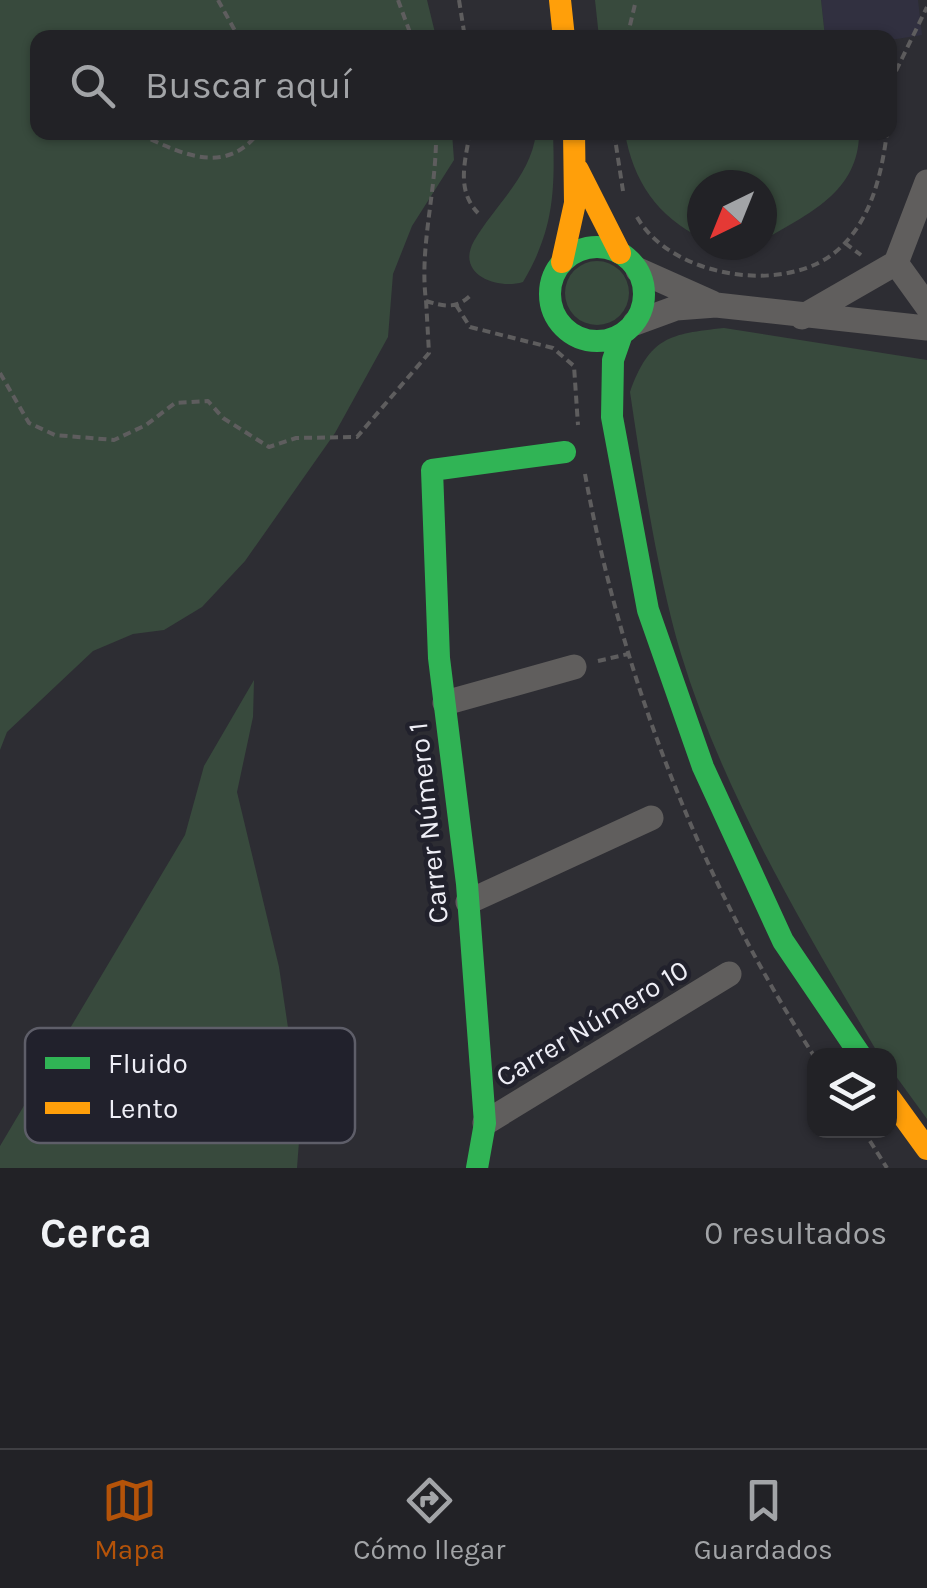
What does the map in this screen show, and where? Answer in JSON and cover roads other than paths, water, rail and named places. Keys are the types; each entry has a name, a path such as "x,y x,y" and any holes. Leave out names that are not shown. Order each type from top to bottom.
{"street":[{"path":"560,0 563,30"},
{"path":"575,140 578,170 562,262 552,280 551,304 558,320 576,337 586,368 612,417"},
{"path":"578,170 644,297 613,360 612,417 648,610 703,767 783,941 856,1048"},
{"path":"802,317 896,263 927,182"},
{"path":"562,262 590,248 629,262 716,306"},
{"path":"896,263 927,306"},
{"path":"576,337 603,341 676,308 716,306 927,328"},
{"name":"Carrer Número 1","path":"477,1168 485,1123 468,902 445,703 432,470 565,452"},
{"path":"445,703 574,667"},
{"path":"468,902 650,818"},
{"name":"Carrer Número 10","path":"485,1123 729,974"},
{"path":"897,1108 927,1149"}]}
